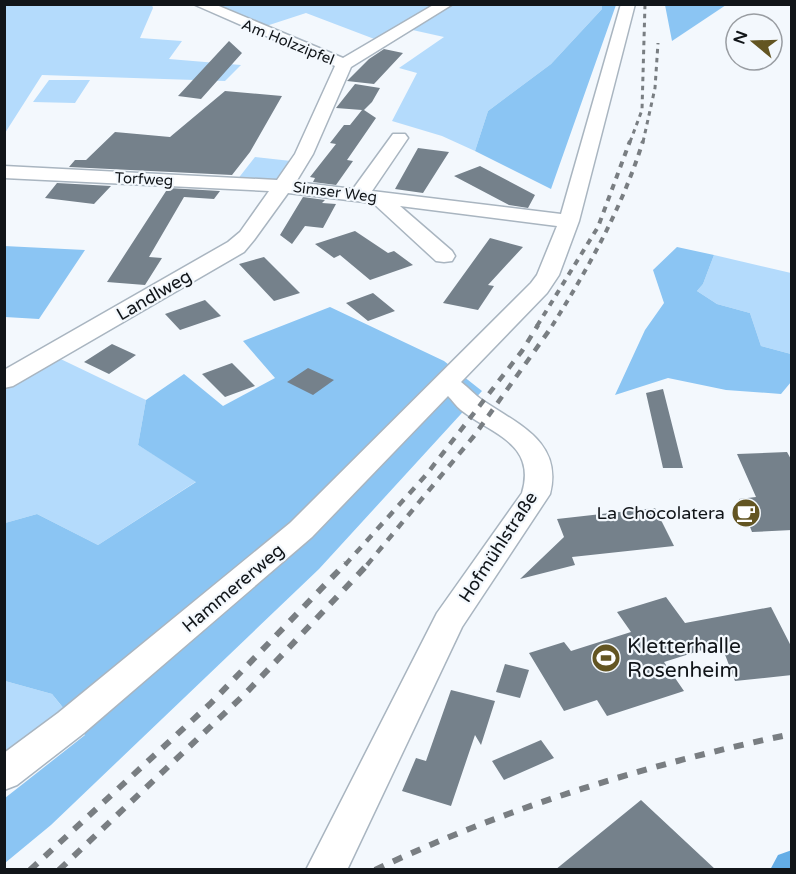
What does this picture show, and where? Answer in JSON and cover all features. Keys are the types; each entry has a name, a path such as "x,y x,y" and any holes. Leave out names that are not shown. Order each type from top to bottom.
{"street":[{"name":"Am Holzzipfel","path":"200,4 344,64"},
{"path":"344,64 446,4"},
{"path":"445,384 539,288 548,275 569,221 628,4"},
{"name":"Simser Weg","path":"344,64 304,154 283,186 569,221"},
{"path":"399,138 369,196 444,256"},
{"name":"Torfweg","path":"4,172 283,186"},
{"name":"Landlweg","path":"4,381 236,247 247,236 283,186"},
{"name":"Hammererweg","path":"4,774 71,723 301,531 445,384"},
{"name":"Hofmühlstraße","path":"326,870 448,622 536,494 541,476 538,462 525,442 464,399 452,385 445,384"}],"shaded area":[{"path":"665,4 726,5 672,41"},
{"path":"5,5 152,5 153,8 140,38 182,41 169,59 241,65 225,81 42,75 5,133"},
{"path":"205,5 441,5 377,40 306,13 260,28"},
{"path":"452,5 602,5 602,9 551,64 488,111 475,151 442,136 392,121 417,73 399,68 444,37 408,29"},
{"path":"602,5 616,5 551,189 475,151 488,111 551,64 602,9"},
{"path":"49,80 90,80 75,103 33,102"},
{"path":"255,157 291,161 275,182 237,180"},
{"path":"4,246 85,250 39,319 5,317"},
{"path":"677,247 714,255 703,284 697,291 717,304 750,313 761,346 791,354 791,382 781,394 726,390 668,378 615,395 645,330 664,303 653,270"},
{"path":"714,255 791,273 791,354 761,346 750,313 717,304 697,291 703,284"},
{"path":"330,307 444,361 482,391 319,569 51,825 5,863 5,798 85,735 52,694 5,681 5,523 37,514 98,545 196,482 138,445 146,400 184,374 223,406 275,378 243,341"},
{"path":"46,352 146,400 138,445 197,481 98,545 37,514 5,523 4,376"},
{"path":"5,681 52,694 67,713 5,761"}],"building":[{"path":"229,41 242,53 201,99 178,96"},
{"path":"384,49 403,53 374,84 347,81 369,59"},
{"path":"355,84 380,88 364,110 376,118 347,160 353,161 336,185 313,182 315,178 310,177 336,144 330,143 344,125 350,125 362,110 336,108"},
{"path":"225,91 282,96 250,152 232,175 69,167 75,160 86,160 115,132 170,137"},
{"path":"418,148 449,152 423,193 395,189"},
{"path":"480,166 535,195 528,208 509,205 454,176"},
{"path":"57,183 111,186 94,204 45,198"},
{"path":"168,188 220,191 214,199 184,197 149,257 162,258 145,285 107,282"},
{"path":"303,197 325,200 322,203 336,204 323,228 305,226 292,244 280,235"},
{"path":"355,231 388,253 394,251 413,265 370,280 340,255 334,258 315,244"},
{"path":"490,238 523,247 488,285 494,286 478,310 443,303"},
{"path":"264,257 300,293 274,301 239,264"},
{"path":"373,293 395,311 368,321 346,303"},
{"path":"205,300 221,316 180,330 165,314"},
{"path":"112,344 136,355 109,374 84,362"},
{"path":"232,363 255,386 225,397 202,374"},
{"path":"308,368 334,380 313,395 287,382"},
{"path":"663,389 683,468 663,468 646,393"},
{"path":"787,452 792,461 792,530 752,532 739,499 756,497 737,454"},
{"path":"655,508 674,546 572,557 575,565 520,579 564,537 557,519"},
{"name":"Kletterhalle Rosenheim","path":"666,597 685,623 771,607 792,648 792,675 735,681 721,644 664,662 684,691 607,716 597,700 564,711 529,653 564,642 571,651 631,632 617,612"},
{"path":"505,664 529,670 520,698 496,692"},
{"path":"451,690 495,701 481,745 475,735 451,806 402,791 416,758 426,761"},
{"path":"541,740 554,758 504,780 492,761"},
{"path":"641,800 716,870 555,870"}],"railway":[{"path":"630,142 642,110 645,4"},
{"path":"643,142 655,88 658,43"},
{"path":"537,326 598,227 630,141"},
{"path":"552,326 604,237 635,166 643,141"},
{"path":"345,565 426,475 522,351 538,325"},
{"path":"367,565 474,436 553,325"},
{"path":"30,870 210,704 346,563"},
{"path":"59,870 246,693 369,563"},
{"path":"375,870 475,827 579,790 686,759 792,734"}],"place":[{"name":"La Chocolatera","path":"746,513"},
{"name":"Kletterhalle Rosenheim","path":"606,658"}]}
